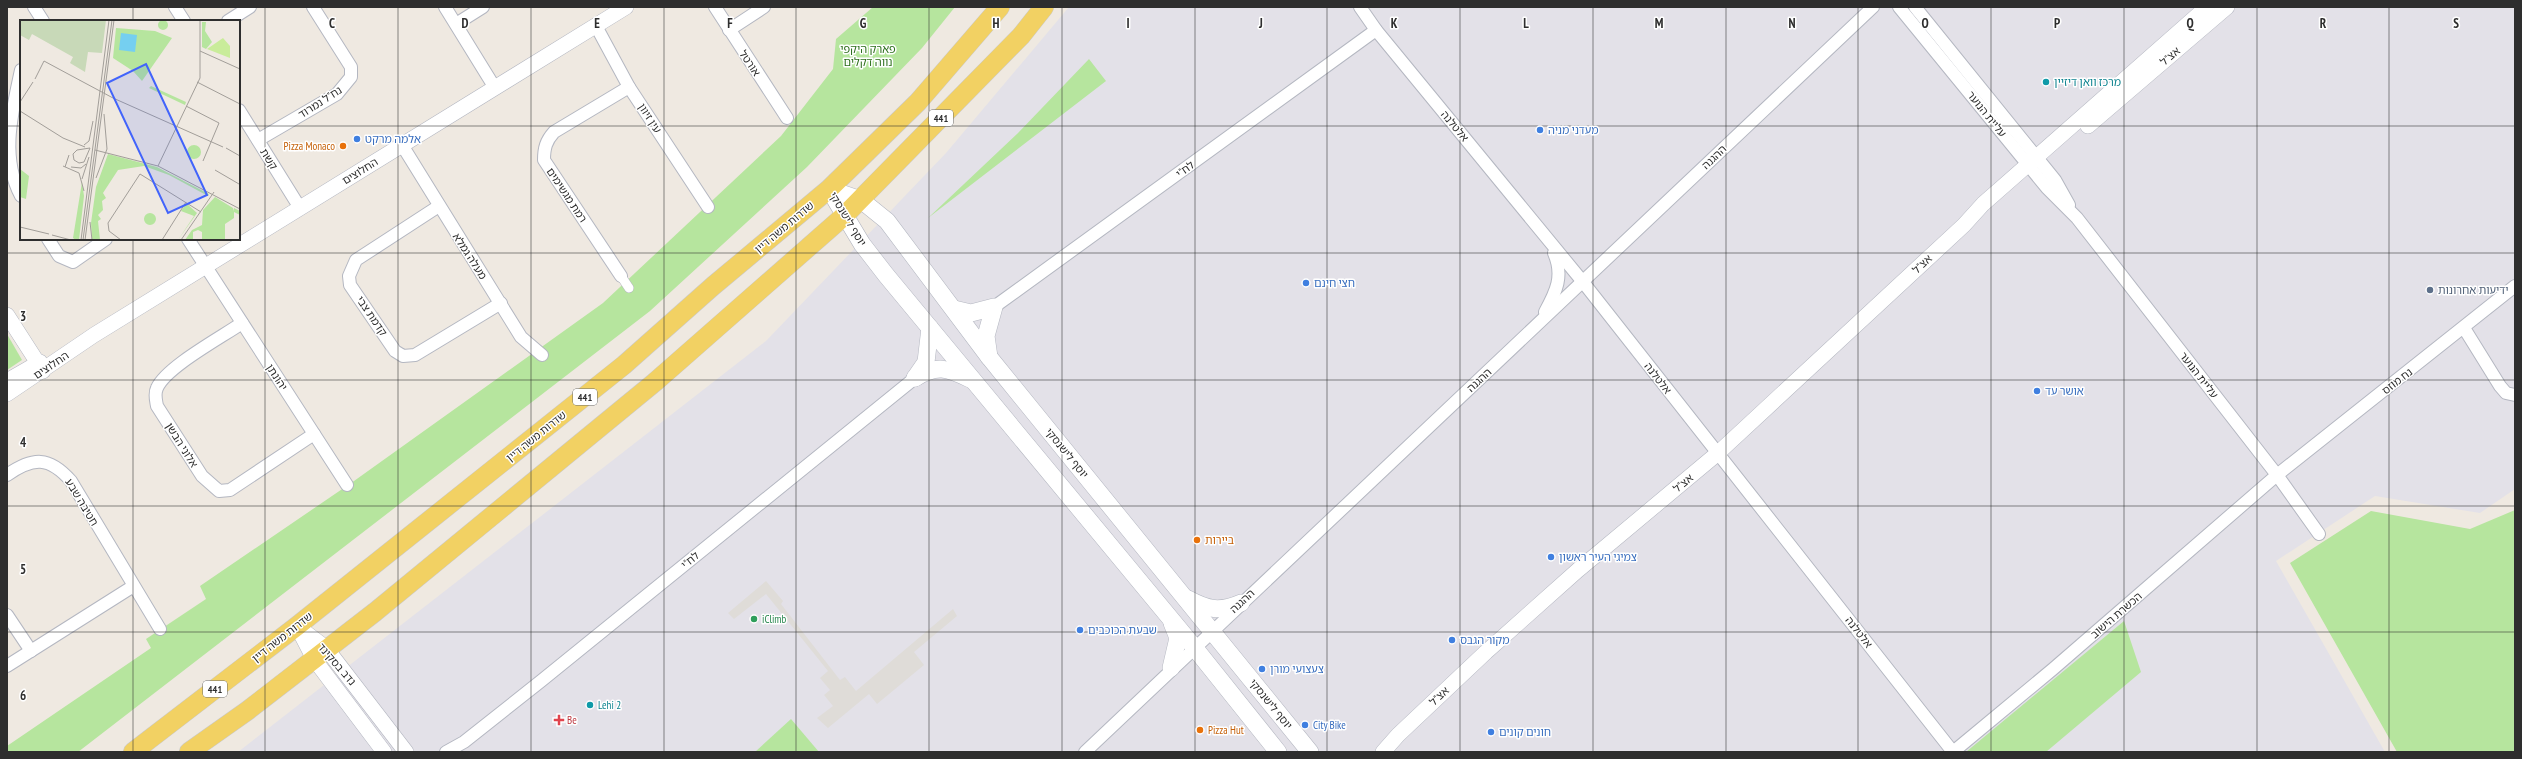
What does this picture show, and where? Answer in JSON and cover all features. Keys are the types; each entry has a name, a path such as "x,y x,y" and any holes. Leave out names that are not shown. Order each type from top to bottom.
{"main road":[{"name":"שדרות משה דיין","path":"133,752 297,626 624,365 713,286 829,189 918,102 1000,7"},
{"name":"441","path":"189,752 247,711 320,653 375,612 655,382 861,200 1021,36 1044,7"},
{"name":"יוסף לישנסקי","path":"829,189 861,200 887,221 989,357 1310,752"},
{"name":"יוסף לישנסקי","path":"829,189 862,244 1194,647 1278,752"},
{"path":"954,310 971,313 994,307"},
{"path":"989,357 986,336 994,307"},
{"path":"915,378 926,362 930,328"},
{"path":"915,378 928,370 941,368 972,379"},
{"path":"1184,597 1209,608 1225,610 1241,603"},
{"path":"1170,618 1178,638 1171,668"}],"street":[{"path":"176,7 183,20"},
{"path":"230,20 250,7"},
{"name":"נח\"ל נמרוד","path":"258,140 337,94 351,77 351,67 313,7"},
{"path":"445,7 495,88"},
{"path":"456,24 483,7"},
{"name":"החלוצים","path":"7,381 40,367 94,335 626,7"},
{"name":"אורטל","path":"715,7 787,118"},
{"path":"729,30 764,7"},
{"path":"1021,36 1053,7"},
{"name":"אלטלנה","path":"1360,7 1376,30 1583,282 1953,752"},
{"name":"ההגנה","path":"1085,752 1211,630 1583,282 1873,7"},
{"name":"עליית הנוער","path":"1899,7 2036,165"},
{"name":"עליית הנוער","path":"1915,7 2277,476 2319,534"},
{"name":"אצ\"ל","path":"1383,752 1398,735 1578,570 1718,453 1964,225 1988,209 2207,7"},
{"name":"אצ\"ל","path":"2036,165 2227,7"},
{"path":"32,20 34,8"},
{"path":"34,8 42,20"},
{"name":"עין זיוון","path":"596,26 629,86 708,207"},
{"name":"לח\"י","path":"994,307 1376,30"},
{"path":"20,75 8,132 9,169 20,194"},
{"name":"רמת מגשימים","path":"629,86 554,132 547,140 544,150 544,160 629,288"},
{"name":"קשת","path":"240,112 300,208"},
{"name":"מעלה גמלא","path":"402,145 521,337 543,358"},
{"name":"קדמת צבי","path":"439,206 356,260 349,276 350,285 395,351 403,356 415,355 500,303"},
{"path":"49,240 59,256 73,262 105,240"},
{"path":"189,240 205,266"},
{"path":"1539,323 1557,291 1559,279 1560,266 1549,241"},
{"name":"יהונתן","path":"205,266 347,487"},
{"name":"נח מוזס","path":"2277,476 2515,286"},
{"path":"7,315 40,367"},
{"name":"אלוני הבשן","path":"242,323 170,372 157,388 155,396 157,406 202,476 219,491 230,490 314,434"},
{"path":"2464,328 2500,386 2506,393 2515,395"},
{"name":"החלוצים","path":"7,394 40,367"},
{"name":"לח\"י","path":"446,752 461,747 915,378"},
{"name":"חטיבה שבע","path":"7,475 19,467 34,461 54,464 63,472 71,481 132,587 162,632"},
{"name":"הכשרת הישוב","path":"1953,752 2277,476"},
{"path":"7,666 132,587"},
{"path":"7,614 31,651"},
{"name":"נדב בסקינד","path":"297,626 406,752"},
{"name":"נדב בסקינד","path":"320,653 380,748"},
{"name":"אצ\"ל","path":"1374,752 1398,735"}],"shaded area":[{"path":"1069,7 2515,7 2515,489 2480,513 2375,496 2276,561 2385,752 238,752 766,341 946,153"},
{"path":"766,581 783,601 781,604 840,680 845,677 856,691 953,609 957,616 914,652 924,665 877,704 869,694 828,728 817,718 833,706 824,695 830,690 820,678 828,671 766,594 734,619 728,613"}],"green space":[{"name":"פארק היקפי נווה דקלים","path":"873,7 955,7 922,48 807,167 650,311 78,752 7,752 7,746 151,648 146,639 206,599 200,586 354,481 603,303 781,136 833,69 836,39"},
{"path":"1089,59 1106,81 928,218 1018,133"},
{"path":"7,334 22,360 7,370"},
{"path":"2515,510 2515,752 2397,752 2290,563 2371,511 2470,529"},
{"path":"2124,621 2141,672 2046,752 1966,752"},
{"path":"791,719 819,752 755,752"}],"place":[{"name":"מרכז וואן דיזיין","path":"2046,82"},
{"name":"מעדני מניה","path":"1540,130"},
{"name":"אלמה מרקט","path":"357,139"},
{"name":"Pizza Monaco","path":"343,146"},
{"name":"חצי חינם","path":"1306,283"},
{"name":"ידיעות אחרונות","path":"2430,290"},
{"name":"אושר עד","path":"2037,391"},
{"name":"ביירות","path":"1197,540"},
{"name":"צמיגי העיר ראשון","path":"1551,557"},
{"name":"iClimb","path":"754,619"},
{"name":"שבעת הכוכבים","path":"1080,630"},
{"name":"מקור הגבס","path":"1452,640"},
{"name":"צעצועי מורן","path":"1262,669"},
{"name":"Lehi 2","path":"590,705"},
{"name":"Be","path":"559,720"},
{"name":"City Bike","path":"1305,725"},
{"name":"Pizza Hut","path":"1200,730"},
{"name":"חונים קונים","path":"1491,732"}]}
